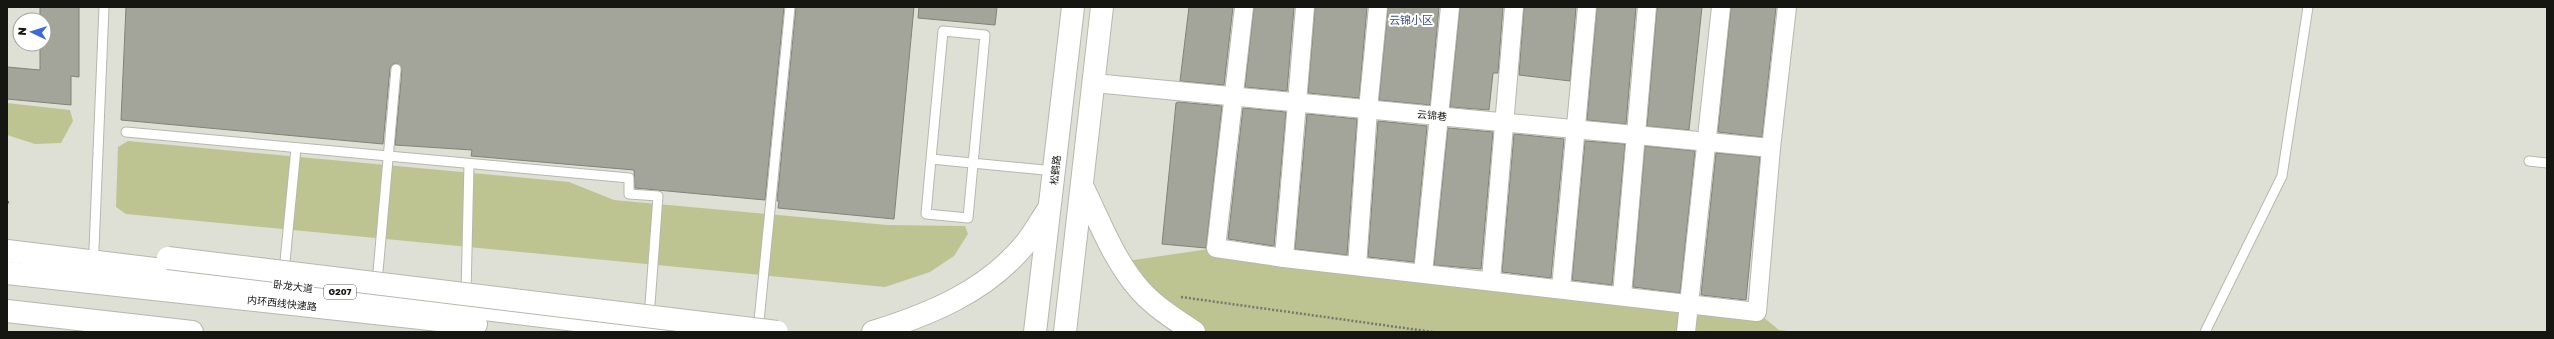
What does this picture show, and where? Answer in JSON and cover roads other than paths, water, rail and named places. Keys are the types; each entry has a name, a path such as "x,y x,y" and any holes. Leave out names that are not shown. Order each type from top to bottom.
{"main road":[{"name":"松鹤路","path":"1035,332 1055,172 1073,7"},
{"path":"1065,332 1102,7"},
{"path":"1082,188 1120,262 1141,291 1175,319 1194,332"},
{"path":"873,332 960,298 988,280 1027,242 1051,205"},
{"path":"7,244 94,249 168,258 376,290 777,332"},
{"name":"卧龙大道","path":"7,250 283,285 376,290 466,307 674,332"},
{"name":"内环西线快速路","path":"7,273 557,332"},
{"path":"7,311 192,332"}],"street":[{"path":"1244,7 1216,248 1284,258 1562,288 1757,312 1771,148 1787,7"},
{"path":"1284,258 1305,7"},
{"path":"1357,266 1368,109 1378,7"},
{"path":"1423,273 1450,7"},
{"path":"1491,280 1503,122 1514,7"},
{"path":"1562,288 1586,7"},
{"path":"1622,295 1647,7"},
{"path":"1686,332 1720,7"},
{"name":"云锦巷","path":"1094,83 1771,148"}],"lane":[{"path":"94,249 104,7"},
{"path":"758,332 790,7"},
{"path":"2204,332 2282,176 2308,7"},
{"path":"943,31 985,35 968,218 926,214 931,159 943,31"},
{"path":"376,290 396,69"},
{"path":"126,132 629,178 629,194 658,196 648,329"},
{"path":"283,285 296,148"},
{"path":"931,159 1055,172"},
{"path":"2529,161 2547,163"},
{"path":"466,307 469,164"}],"district":[{"name":"云锦小区","path":"1411,20"}]}
